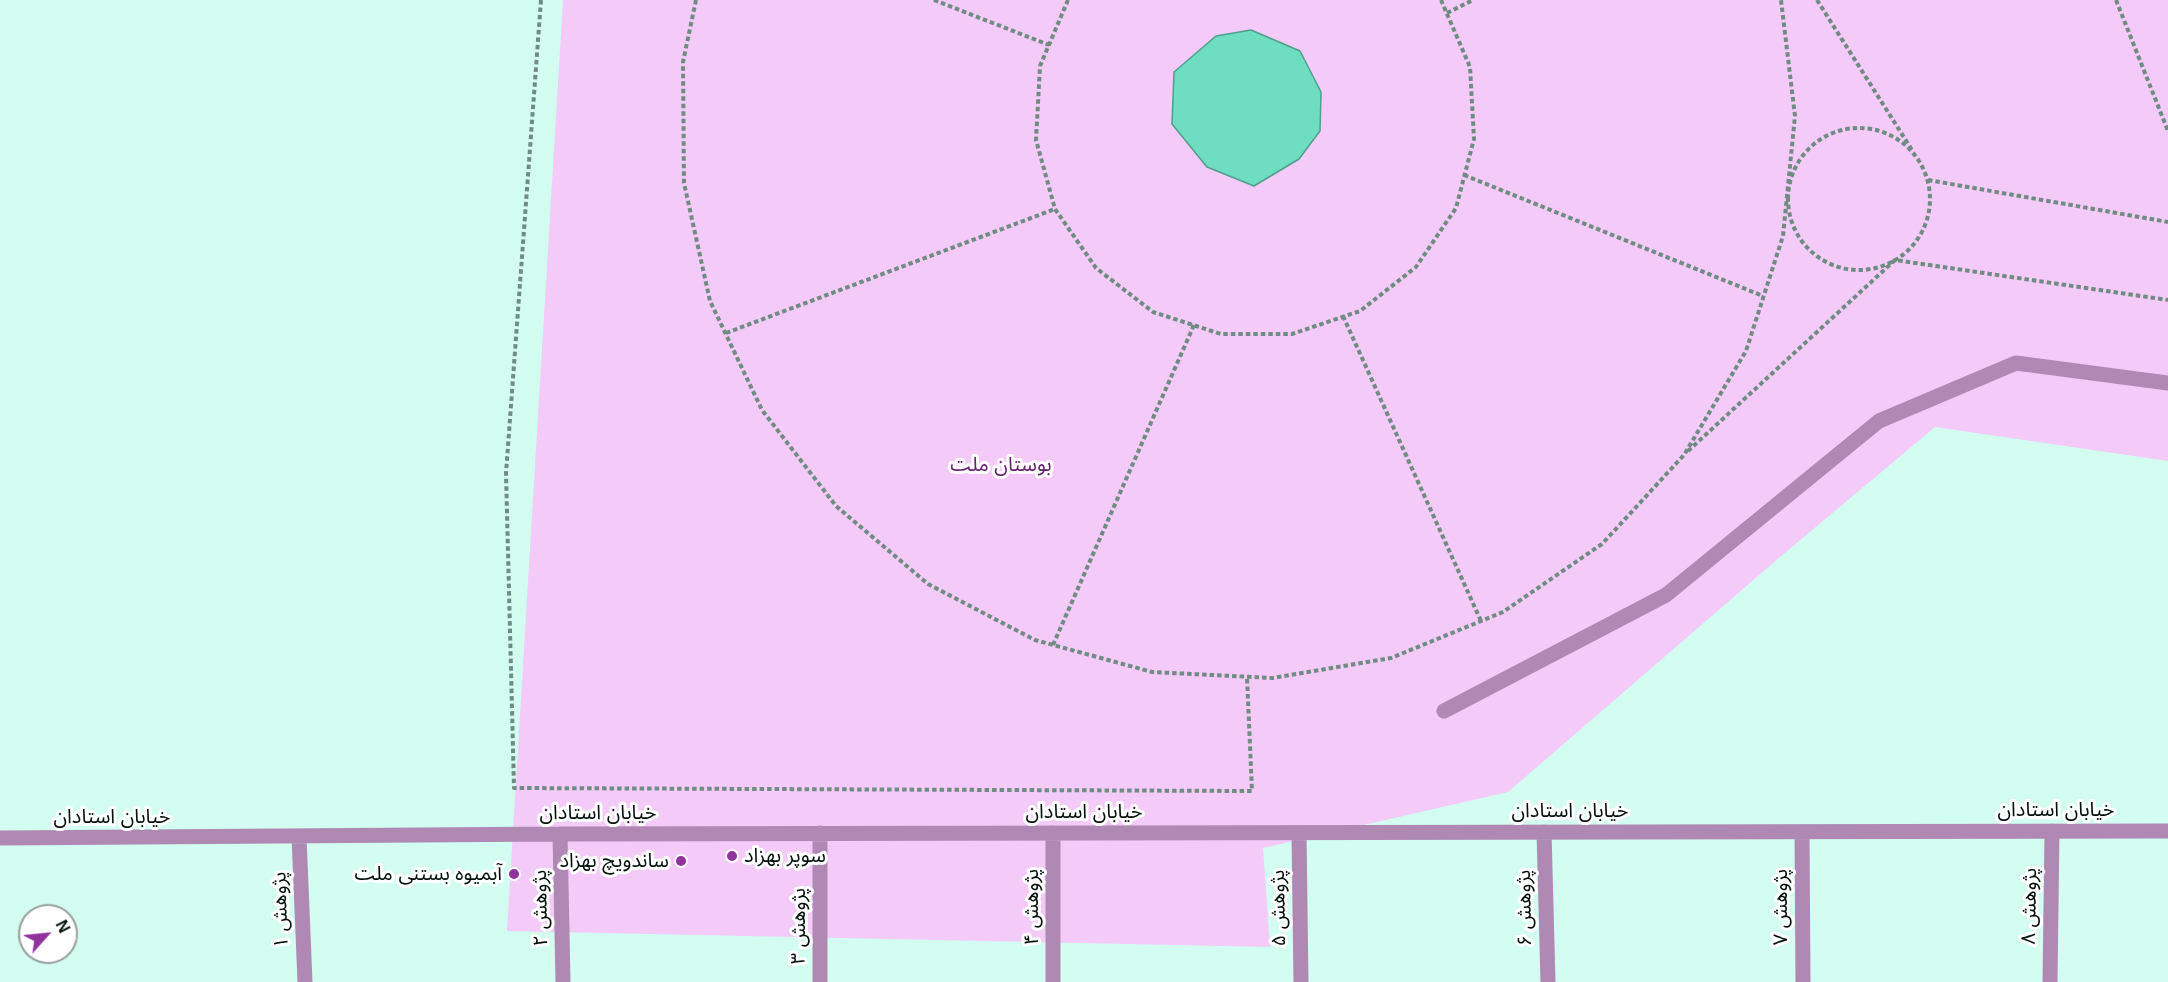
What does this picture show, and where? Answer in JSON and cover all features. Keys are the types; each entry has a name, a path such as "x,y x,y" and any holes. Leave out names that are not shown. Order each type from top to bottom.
{"street":[{"path":"1444,711 1666,596 1879,421 2016,363 2168,383"},
{"name":"پژوهش ۸","path":"2050,982 2052,831"},
{"name":"خیابان استادان","path":"0,838 560,834 2168,831"},
{"name":"پژوهش ۶","path":"1544,832 1548,982"},
{"name":"پژوهش ۷","path":"1802,832 1803,982"},
{"name":"پژوهش ۴","path":"1053,833 1053,982"},
{"name":"پژوهش ۵","path":"1299,833 1301,982"},
{"name":"پژوهش ۲","path":"560,834 563,982"},
{"name":"پژوهش ۳","path":"819,982 820,834"},
{"name":"پژوهش ۱","path":"299,837 305,982"}],"path":[{"path":"542,0 506,473 514,788 1252,791 1246,677"},
{"path":"696,0 683,62 684,183 710,300 762,410 836,506 928,584 1035,640 1152,672 1272,678 1391,658 1503,612 1602,544 1684,455 1913,246 1925,226 1930,204 1928,180 1917,158 1817,0"},
{"path":"934,0 1049,45"},
{"path":"1068,0 1040,66 1036,140 1055,209 1096,268 1153,312 1221,334 1292,334 1360,311 1416,267 1456,208 1474,139 1470,67 1441,0"},
{"path":"1447,13 1473,0"},
{"path":"1684,455 1746,351 1783,236 1795,116 1780,0"},
{"path":"2116,0 2168,131"},
{"path":"1917,158 1900,140 1879,130 1854,127 1831,133 1811,146 1796,166 1788,189 1789,212 1797,233 1811,251 1829,264 1851,270 1874,269 1895,260 2168,300"},
{"path":"1464,175 1763,296"},
{"path":"1928,180 2168,222"},
{"path":"726,333 1055,209"},
{"path":"1343,316 1481,621"},
{"path":"1053,645 1194,325"}],"green space":[{"name":"بوستان ملت","path":"563,0 2168,0 2168,461 1935,427 1780,557 1508,792 1263,848 1270,947 507,931"}],"shaded area":[{"path":"1251,30 1300,51 1321,92 1320,131 1299,159 1254,186 1207,167 1172,124 1174,72 1216,36"}],"place":[{"name":"سوپر بهزاد","path":"732,856"},
{"name":"ساندویچ بهزاد","path":"681,861"},
{"name":"آبمیوه بستنی ملت","path":"514,874"}]}
